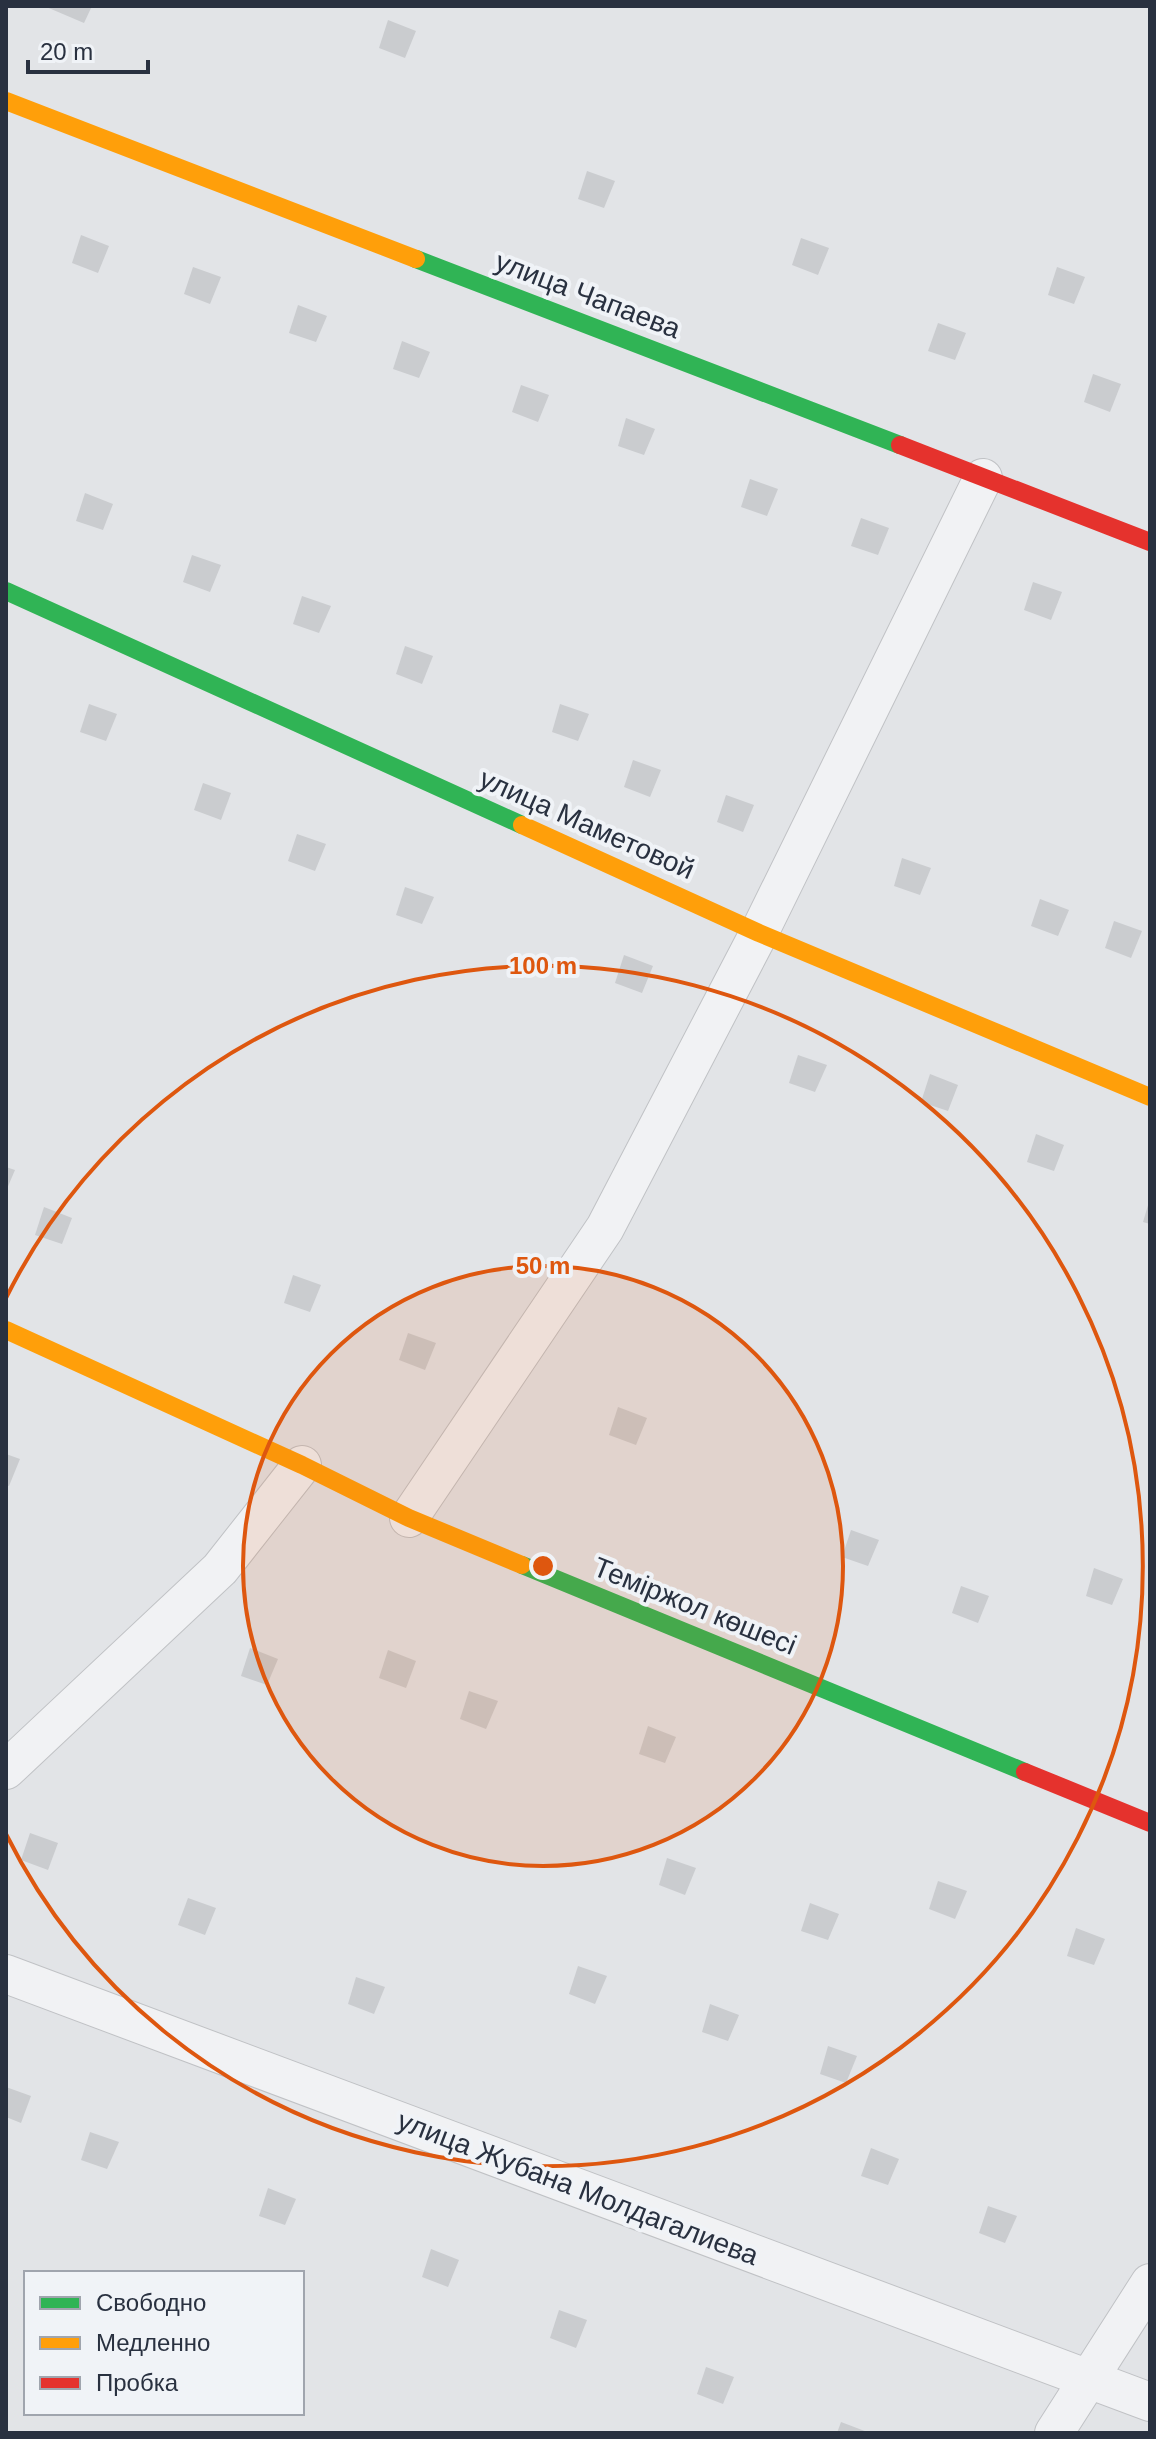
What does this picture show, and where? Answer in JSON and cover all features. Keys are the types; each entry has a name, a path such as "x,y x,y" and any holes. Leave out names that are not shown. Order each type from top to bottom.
{"street":[{"name":"улица Чапаева","path":"6,101 1150,542"},
{"path":"409,1518 605,1228 759,933 983,478"},
{"name":"улица Маметовой","path":"6,591 759,933 1150,1097"},
{"name":"Теміржол көшесі","path":"6,1330 302,1465 409,1518 1150,1823"},
{"path":"6,1770 220,1569 302,1465"},
{"name":"улица Жубана Молдагалиева","path":"6,1974 1150,2402"},
{"path":"1054,2433 1150,2283"}],"building":[{"path":"44,6 92,6 84,23"},
{"path":"388,20 416,31 405,58 379,48"},
{"path":"587,171 615,181 604,208 578,199"},
{"path":"81,235 109,246 98,273 72,263"},
{"path":"801,238 829,248 818,275 792,265"},
{"path":"193,267 221,277 210,304 184,294"},
{"path":"1057,267 1085,277 1074,304 1048,295"},
{"path":"298,305 327,316 316,342 289,333"},
{"path":"938,323 966,333 955,360 928,351"},
{"path":"402,341 430,352 419,378 393,369"},
{"path":"1093,374 1121,384 1110,412 1084,402"},
{"path":"521,385 549,395 538,422 512,412"},
{"path":"626,418 655,429 644,455 618,446"},
{"path":"750,479 778,489 767,516 741,507"},
{"path":"85,493 113,504 103,530 76,521"},
{"path":"861,518 889,528 878,555 851,546"},
{"path":"192,555 221,565 210,592 183,582"},
{"path":"1033,582 1062,592 1051,620 1024,610"},
{"path":"302,596 331,606 319,633 293,624"},
{"path":"405,646 433,656 422,684 396,674"},
{"path":"89,704 117,714 106,741 80,732"},
{"path":"560,704 589,714 578,741 552,732"},
{"path":"633,760 661,770 650,797 624,787"},
{"path":"203,783 231,793 221,820 194,810"},
{"path":"726,795 754,805 743,832 717,822"},
{"path":"297,834 326,844 315,871 288,861"},
{"path":"902,858 931,868 920,895 894,886"},
{"path":"405,887 434,897 422,924 396,915"},
{"path":"1040,899 1069,910 1058,936 1031,926"},
{"path":"1114,921 1142,931 1131,958 1105,948"},
{"path":"624,955 653,966 642,993 615,983"},
{"path":"798,1055 827,1065 815,1092 789,1083"},
{"path":"930,1074 958,1085 948,1111 921,1102"},
{"path":"1036,1134 1064,1145 1054,1171 1027,1162"},
{"path":"6,1167 15,1170 6,1191"},
{"path":"1150,1202 1150,1224 1143,1222"},
{"path":"44,1207 72,1218 62,1244 35,1235"},
{"path":"293,1275 321,1285 310,1312 284,1303"},
{"path":"408,1333 436,1343 425,1370 399,1360"},
{"path":"618,1407 647,1418 636,1445 609,1435"},
{"path":"6,1454 20,1459 9,1486 6,1485"},
{"path":"851,1530 879,1540 868,1566 842,1557"},
{"path":"1094,1568 1123,1579 1112,1605 1086,1596"},
{"path":"961,1586 989,1596 978,1623 952,1613"},
{"path":"250,1648 278,1659 267,1685 241,1676"},
{"path":"388,1650 416,1661 406,1688 379,1678"},
{"path":"469,1691 498,1701 486,1729 460,1719"},
{"path":"648,1726 676,1737 665,1763 639,1754"},
{"path":"30,1833 58,1843 48,1870 21,1860"},
{"path":"667,1858 696,1868 685,1895 659,1885"},
{"path":"938,1881 967,1891 955,1919 929,1909"},
{"path":"188,1898 216,1908 205,1935 178,1925"},
{"path":"810,1903 839,1914 828,1940 801,1931"},
{"path":"1076,1928 1105,1939 1094,1965 1067,1956"},
{"path":"578,1966 607,1976 595,2004 569,1994"},
{"path":"356,1977 385,1987 374,2014 348,2004"},
{"path":"710,2004 739,2015 728,2041 702,2032"},
{"path":"828,2046 857,2056 846,2083 820,2074"},
{"path":"6,2087 31,2096 21,2123 6,2117"},
{"path":"90,2132 119,2142 107,2169 81,2160"},
{"path":"871,2148 899,2159 888,2185 861,2176"},
{"path":"268,2188 296,2199 285,2225 259,2216"},
{"path":"988,2206 1017,2216 1005,2243 979,2233"},
{"path":"431,2249 459,2260 448,2287 422,2277"},
{"path":"559,2310 587,2320 576,2348 550,2338"},
{"path":"706,2367 734,2377 723,2404 697,2394"},
{"path":"841,2422 870,2433 837,2433"}],"traffic: fast":[{"path":"416,259 900,445"},
{"path":"6,591 522,825"},
{"path":"522,1565 1025,1772"}],"traffic: slow":[{"path":"6,101 416,259"},
{"path":"522,825 759,933 1150,1097"},
{"path":"6,1330 302,1465 409,1518 522,1565"}],"traffic: jam":[{"path":"900,445 1150,542"},
{"path":"1025,1772 1150,1823"}]}
